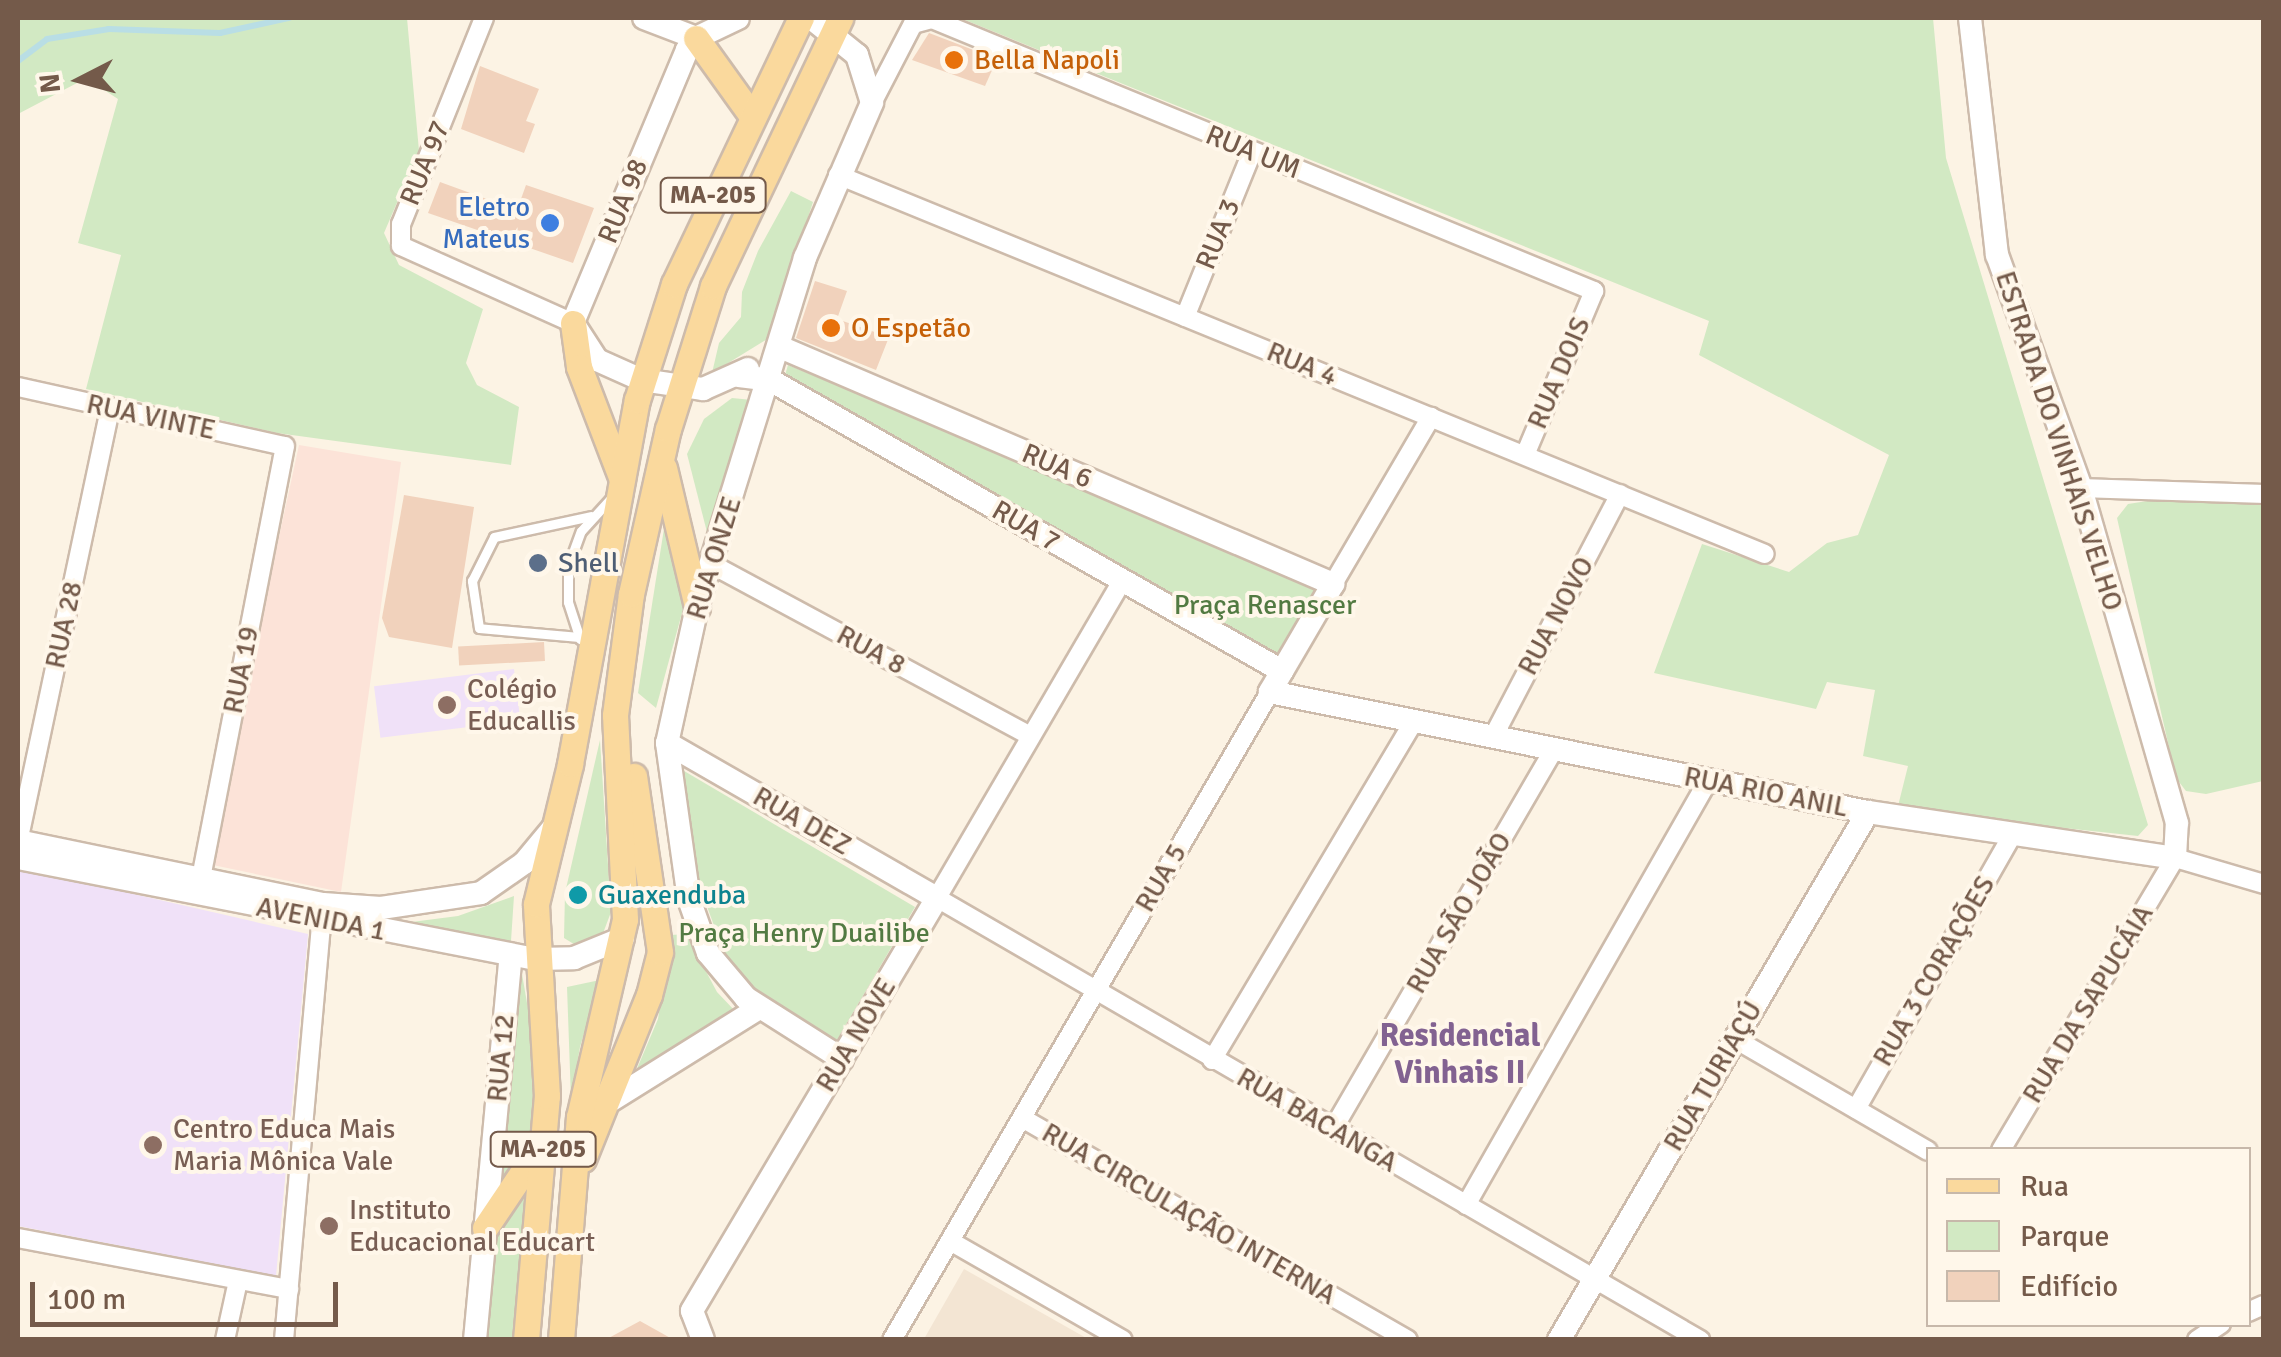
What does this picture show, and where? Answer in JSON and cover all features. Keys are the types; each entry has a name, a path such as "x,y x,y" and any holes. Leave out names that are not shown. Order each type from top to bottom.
{"main road":[{"name":"MA-205","path":"526,1340 548,1079 523,957 556,824 584,645 642,380 674,284 801,18"},
{"name":"MA-205","path":"561,1340 580,1117 623,938 615,716 631,594 679,388 727,253 837,24"},
{"path":"696,38 752,116"},
{"path":"572,324 583,380 620,485"},
{"path":"661,458 697,607"},
{"path":"573,1182 607,1103 660,952 631,749 631,594"},
{"path":"485,1228 543,1141"}],"street":[{"name":"RUA 97","path":"484,18 401,224 401,246 572,324"},
{"path":"644,18 696,38 738,18"},
{"path":"811,18 837,24 862,64 872,103"},
{"name":"ESTRADA DO VINHAIS VELHO","path":"1970,18 1997,255 2080,488 2177,823 2175,858"},
{"name":"RUA UM","path":"913,24 932,20 1594,292"},
{"name":"RUA ONZE","path":"842,1059 760,1008 720,973 698,928 667,744 697,607 805,258 838,175 913,24"},
{"name":"RUA 98","path":"572,324 696,38"},
{"name":"RUA 3","path":"1184,316 1252,152"},
{"name":"RUA 4","path":"838,175 1766,554"},
{"name":"RUA DOIS","path":"1525,456 1594,292"},
{"path":"572,324 597,360 642,380 679,388 739,376 770,380"},
{"path":"739,376 780,348"},
{"name":"RUA 6","path":"780,348 1333,584"},
{"name":"RUA 7","path":"770,380 1122,581 1276,682"},
{"name":"RUA VINTE","path":"18,388 285,446"},
{"name":"RUA 28","path":"18,841 110,408"},
{"name":"RUA 5","path":"892,1340 1431,417"},
{"name":"RUA 19","path":"199,886 285,446"},
{"path":"2080,488 2264,494"},
{"name":"RUA NOVO","path":"1493,737 1620,494"},
{"name":"RUA 8","path":"712,564 1032,736"},
{"name":"RUA NOVE","path":"707,1337 692,1311 1122,581"},
{"name":"RUA RIO ANIL","path":"1276,682 1414,721 1554,750 1868,812 2175,858 2264,884"},
{"path":"1212,1060 1414,721"},
{"name":"RUA DEZ","path":"667,744 937,898"},
{"name":"RUA SÃO JOÃO","path":"1333,1129 1554,750"},
{"path":"1466,1205 1708,780"},
{"name":"RUA TURIAÇÚ","path":"1559,1340 1868,812"},
{"name":"AVENIDA 1","path":"323,912 468,897 506,878 556,824"},
{"name":"RUA 3 CORAÇÕES","path":"1856,1109 2013,834"},
{"name":"AVENIDA 1","path":"18,841 199,886 523,957 574,958 623,938"},
{"name":"AVENIDA 1","path":"18,858 199,886"},
{"name":"RUA DA SAPUCÁIA","path":"2003,1147 2175,858"},
{"name":"RUA BACANGA","path":"937,898 1700,1340"},
{"path":"284,1340 323,912"},
{"name":"RUA 12","path":"475,1340 485,1228 523,957"},
{"path":"607,1103 760,1008"},
{"path":"1735,1038 1926,1150"},
{"name":"RUA CIRCULAÇÃO INTERNA","path":"1022,1118 1408,1340"},
{"path":"18,1238 289,1288"},
{"path":"950,1241 1123,1340"},
{"path":"226,1340 238,1281"}],"lane":[{"path":"591,516 494,537 472,581 479,628 584,645 568,602 568,566 591,516 620,485"}],"shaded area":[{"path":"299,445 401,462 341,892 208,864"},
{"name":"Colégio Educallis","path":"514,669 520,721 380,738 374,686"},
{"name":"Centro Educa Mais Maria Mônica Vale","path":"20,868 308,934 276,1276 18,1226"},
{"path":"964,1269 1088,1339 924,1339"}],"green space":[{"path":"18,18 407,18 419,151 384,233 399,265 483,309 466,363 477,385 519,407 511,465 277,433 86,389 121,255 78,243 118,99 92,82 77,83 18,114"},
{"path":"960,18 1933,18 1946,158 2148,825 2138,836 1897,810 1908,766 1863,756 1875,690 1827,682 1816,709 1654,673 1702,544 1789,572 1827,543 1858,535 1889,455 1699,355 1709,321"},
{"path":"791,191 813,202 769,338 712,373 719,343 741,317 742,292 758,251"},
{"name":"Praça Renascer","path":"788,365 1323,584 1283,662 785,375"},
{"path":"732,398 752,400 709,540 687,454 704,419"},
{"path":"2154,500 2263,502 2263,781 2206,794 2186,791 2176,778 2117,518 2128,504"},
{"path":"666,516 685,602 656,708 638,693"},
{"path":"600,740 611,912 602,936 577,946 564,938 565,893"},
{"name":"Praça Henry Duailibe","path":"679,768 915,907 837,1040 756,994 727,961 701,890"},
{"path":"514,896 511,941 396,924 458,916"},
{"path":"686,934 717,992 736,1012 636,1071 658,1019 671,935"},
{"path":"522,974 540,1078 530,1144 508,1184 500,1183"},
{"path":"600,980 580,1047 571,1099 567,987"},
{"path":"528,1184 517,1339 487,1340 497,1228"}],"building":[{"name":"Bella Napoli","path":"929,33 997,59 985,86 912,60"},
{"path":"480,66 539,89 526,121 535,124 524,153 461,129"},
{"path":"440,182 517,210 526,185 594,208 573,263 428,213"},
{"name":"O Espetão","path":"815,281 847,291 837,319 889,337 876,370 796,338"},
{"path":"404,495 474,507 452,648 389,637 382,618"},
{"path":"544,642 545,661 459,665 458,647"},
{"path":"640,1321 674,1340 605,1340"}],"waterway":[{"path":"18,61 47,39 109,29 220,33 289,18"}],"place":[{"name":"Bella Napoli","path":"954,60"},
{"name":"Eletro Mateus","path":"550,223"},
{"name":"O Espetão","path":"831,328"},
{"name":"Shell","path":"538,563"},
{"name":"Colégio Educallis","path":"447,705"},
{"name":"Guaxenduba","path":"578,895"},
{"name":"Centro Educa Mais Maria Mônica Vale","path":"153,1145"},
{"name":"Instituto Educacional Educart","path":"329,1226"}],"district":[{"name":"Residencial Vinhais II","path":"1460,1056"}]}
